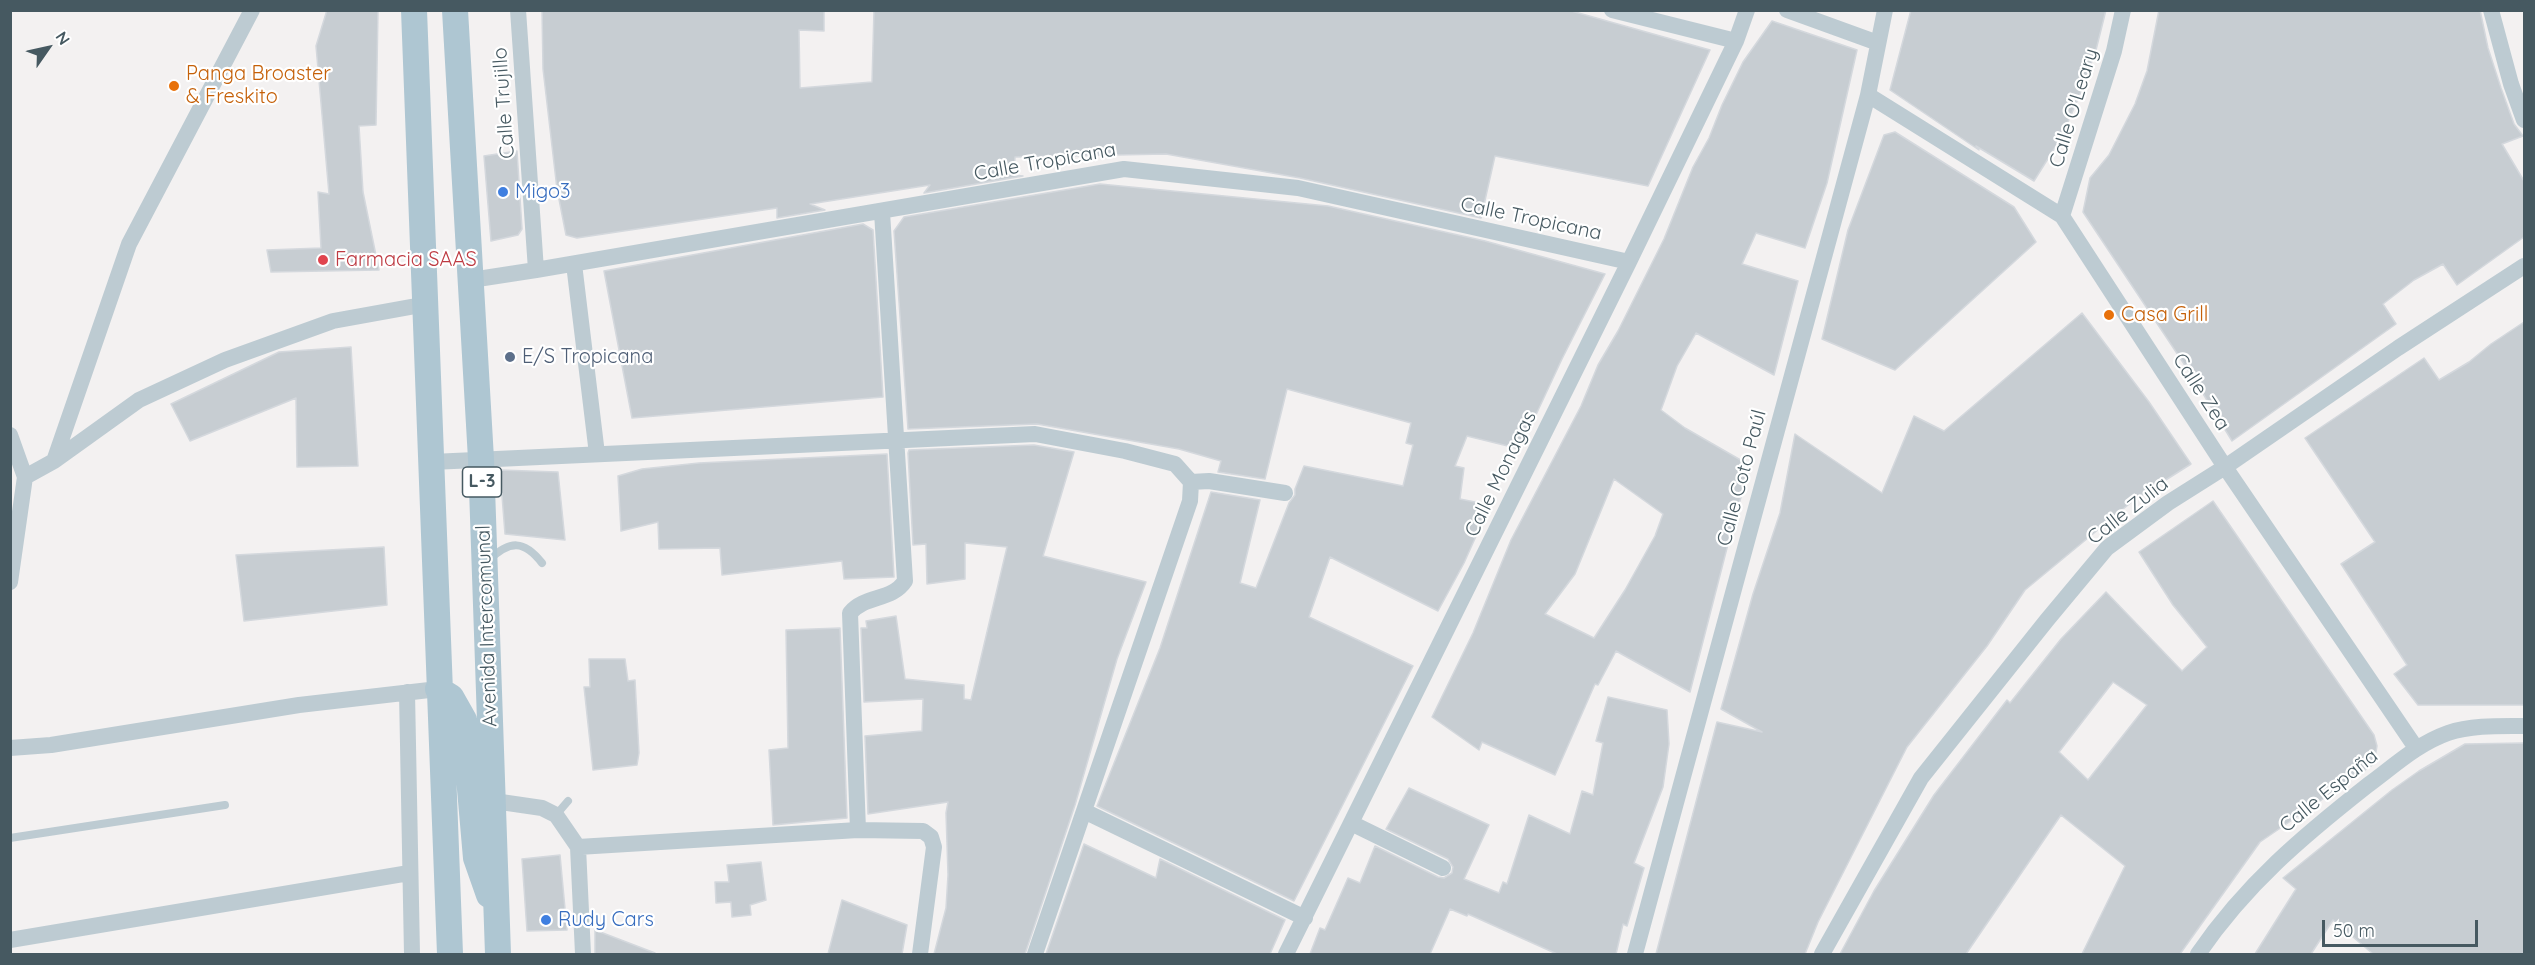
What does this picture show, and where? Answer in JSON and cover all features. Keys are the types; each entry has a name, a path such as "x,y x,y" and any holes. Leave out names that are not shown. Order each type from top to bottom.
{"main road":[{"name":"L-3","path":"414,10 427,304 438,689 450,954"},
{"name":"Avenida Intercomunal","path":"454,10 481,459 498,954"},
{"path":"438,689 451,696 464,720 476,858 483,882 497,911"}],"street":[{"path":"54,461 129,244 252,10"},
{"name":"Calle Trujillo","path":"518,10 536,270"},
{"path":"1612,10 1736,41"},
{"name":"Calle Monagas","path":"1287,954 1629,262 1736,41 1747,10"},
{"path":"1787,10 1878,43"},
{"name":"Calle Coto Paúl","path":"1635,954 1868,95 1885,10"},
{"name":"Calle O'Leary","path":"2062,216 2114,51 2123,10"},
{"path":"2491,10 2508,74 2524,120"},
{"name":"Calle Zea","path":"1868,95 2062,216 2225,468 2416,747"},
{"name":"Calle Tropicana","path":"536,270 1124,169 1298,188 1629,262"},
{"path":"858,830 850,613 858,603 890,595 900,590 906,580 882,212"},
{"path":"574,264 597,454"},
{"name":"Calle Zulia","path":"1822,954 1921,778 2107,548 2168,503 2225,468 2398,348 2524,266"},
{"path":"471,280 536,270"},
{"path":"25,477 54,461 139,400 225,360 333,321 427,304"},
{"path":"432,462 1035,434 1125,451 1175,464 1191,482 1190,501 1035,954"},
{"path":"10,435 25,477 10,582"},
{"path":"1191,482 1209,481 1285,494"},
{"path":"10,748 51,745 299,705 438,689"},
{"path":"407,692 412,954"},
{"name":"Calle España","path":"2198,954 2260,876 2312,830 2416,747 2450,732 2496,726 2524,726"},
{"path":"494,801 542,808 556,815 578,847 583,954"},
{"path":"1084,812 1305,918"},
{"path":"1351,823 1443,868"},
{"path":"578,847 858,830 923,831 931,837 934,847 920,954"},
{"path":"10,940 409,873"}],"lane":[{"path":"485,565 498,552 508,546 518,545 526,547 542,563"},
{"path":"556,815 568,801"},
{"path":"10,838 225,805"}],"building":[{"path":"327,10 378,10 376,125 359,126 363,192 379,270 271,272 267,250 321,248 318,192 329,194 316,46"},
{"path":"542,10 824,10 824,31 799,30 800,88 872,82 874,10 1568,10 1710,50 1648,186 1495,156 1481,218 1300,178 1166,154 1015,157 1014,175 1023,176 924,193 930,185 810,204 825,210 777,218 777,208 577,238 566,235 557,189 543,69"},
{"path":"1911,10 2106,10 2096,50 2081,92 2061,138 2034,181 1976,146 1979,150 1890,90"},
{"path":"2159,10 2480,10 2488,48 2501,88 2514,124 2523,136 2502,144 2524,181 2524,237 2457,285 2443,264 2414,280 2383,304 2396,324 2232,441 2194,379 2083,212 2090,178 2109,155 2135,104 2147,71"},
{"path":"1772,21 1857,50 1827,183 1805,248 1756,233 1742,264 1798,281 1774,375 1696,333 1677,366 1661,410 1685,428 1751,466 1736,513 1690,692 1616,651 1598,685 1595,684 1555,775 1482,742 1479,750 1432,717 1473,633 1511,540 1664,239 1693,167 1709,138 1743,62","holes":["1614,479 1663,514 1655,536 1625,590 1594,638 1545,614 1575,574"]},
{"path":"1895,132 2014,207 2036,242 1895,370 1822,339 1848,230 1884,135"},
{"name":"Migo3","path":"517,151 522,229 518,235 491,241 484,156"},
{"path":"1100,184 1328,206 1485,241 1605,274 1520,449 1467,436 1455,466 1464,468 1460,499 1490,505 1464,563 1438,611 1330,557 1309,617 1413,666 1294,901 1097,806 1160,648 1211,492 1260,500 1240,583 1256,588 1289,503 1295,495 1304,466 1403,486 1413,445 1406,443 1411,423 1287,389 1265,479 1218,472 1221,461 1179,449 1037,424 908,429 894,231 904,217"},
{"path":"863,224 873,230 883,397 632,418 604,271"},
{"path":"2082,313 2149,402 2191,464 2134,500 2025,590 1987,646 1907,747 1818,922 1805,954 1656,954 1717,722 1762,732 1721,709 1753,594 1780,513 1795,434 1882,493 1914,416 1944,431"},
{"path":"2524,322 2524,705 2418,705 2394,674 2407,665 2341,564 2375,542 2305,438 2424,358 2439,380 2469,362"},
{"path":"351,347 358,466 297,467 296,398 190,441 171,404 279,352"},
{"path":"1034,445 1074,452 1043,556 1146,582 1117,659 1075,805 1025,954 934,954 946,908 948,802 868,814 865,736 922,731 923,699 864,702 861,628 867,628 866,621 896,616 905,679 964,685 964,699 971,700 1007,547 965,543 965,579 927,584 926,544 913,545 908,453 909,450"},
{"path":"887,454 894,577 844,579 842,561 722,575 720,548 659,549 658,522 621,531 618,476 642,469 699,463"},
{"path":"500,470 558,472 565,540 505,534"},
{"path":"2213,501 2374,735 2377,746 2374,764 2260,842 2180,954 2082,954 2125,866 2061,815 1966,954 1840,954 1874,891 1934,795 2007,700 2010,703 2061,639 2106,592 2182,671 2207,647 2173,605 2139,552","holes":["2113,682 2147,705 2088,780 2059,752"]},
{"path":"384,547 387,605 244,621 236,555"},
{"path":"840,628 847,818 773,825 769,750 788,748 786,630"},
{"path":"589,659 625,659 628,681 635,680 639,753 637,765 593,770 584,687 590,687"},
{"path":"1608,697 1667,710 1669,744 1663,787 1634,863 1644,868 1627,926 1623,924 1616,954 1557,954 1468,914 1467,916 1450,909 1430,954 1310,954 1320,928 1325,930 1348,878 1360,883 1375,846 1438,877 1444,878 1452,873 1453,867 1448,859 1386,829 1409,788 1489,825 1464,879 1499,893 1503,882 1507,884 1529,815 1570,834 1582,791 1593,795 1603,743 1596,741"},
{"path":"2524,743 2524,954 2373,954 2333,920 2311,954 2255,954 2296,889 2283,878 2392,790 2465,744"},
{"path":"1084,844 1156,878 1160,859 1285,920 1270,954 1046,954"},
{"path":"560,855 567,930 527,931 522,859"},
{"path":"761,862 766,900 750,905 751,915 732,917 731,902 716,903 715,882 729,882 727,865"},
{"path":"842,900 907,925 902,954 828,954"},
{"path":"595,930 655,953 655,954 595,954"}],"place":[{"name":"Panga Broaster & Freskito","path":"174,86"},
{"name":"Migo3","path":"503,192"},
{"name":"Farmacia SAAS","path":"323,260"},
{"name":"Casa Grill","path":"2109,315"},
{"name":"E/S Tropicana","path":"510,357"},
{"name":"Rudy Cars","path":"546,920"}]}
